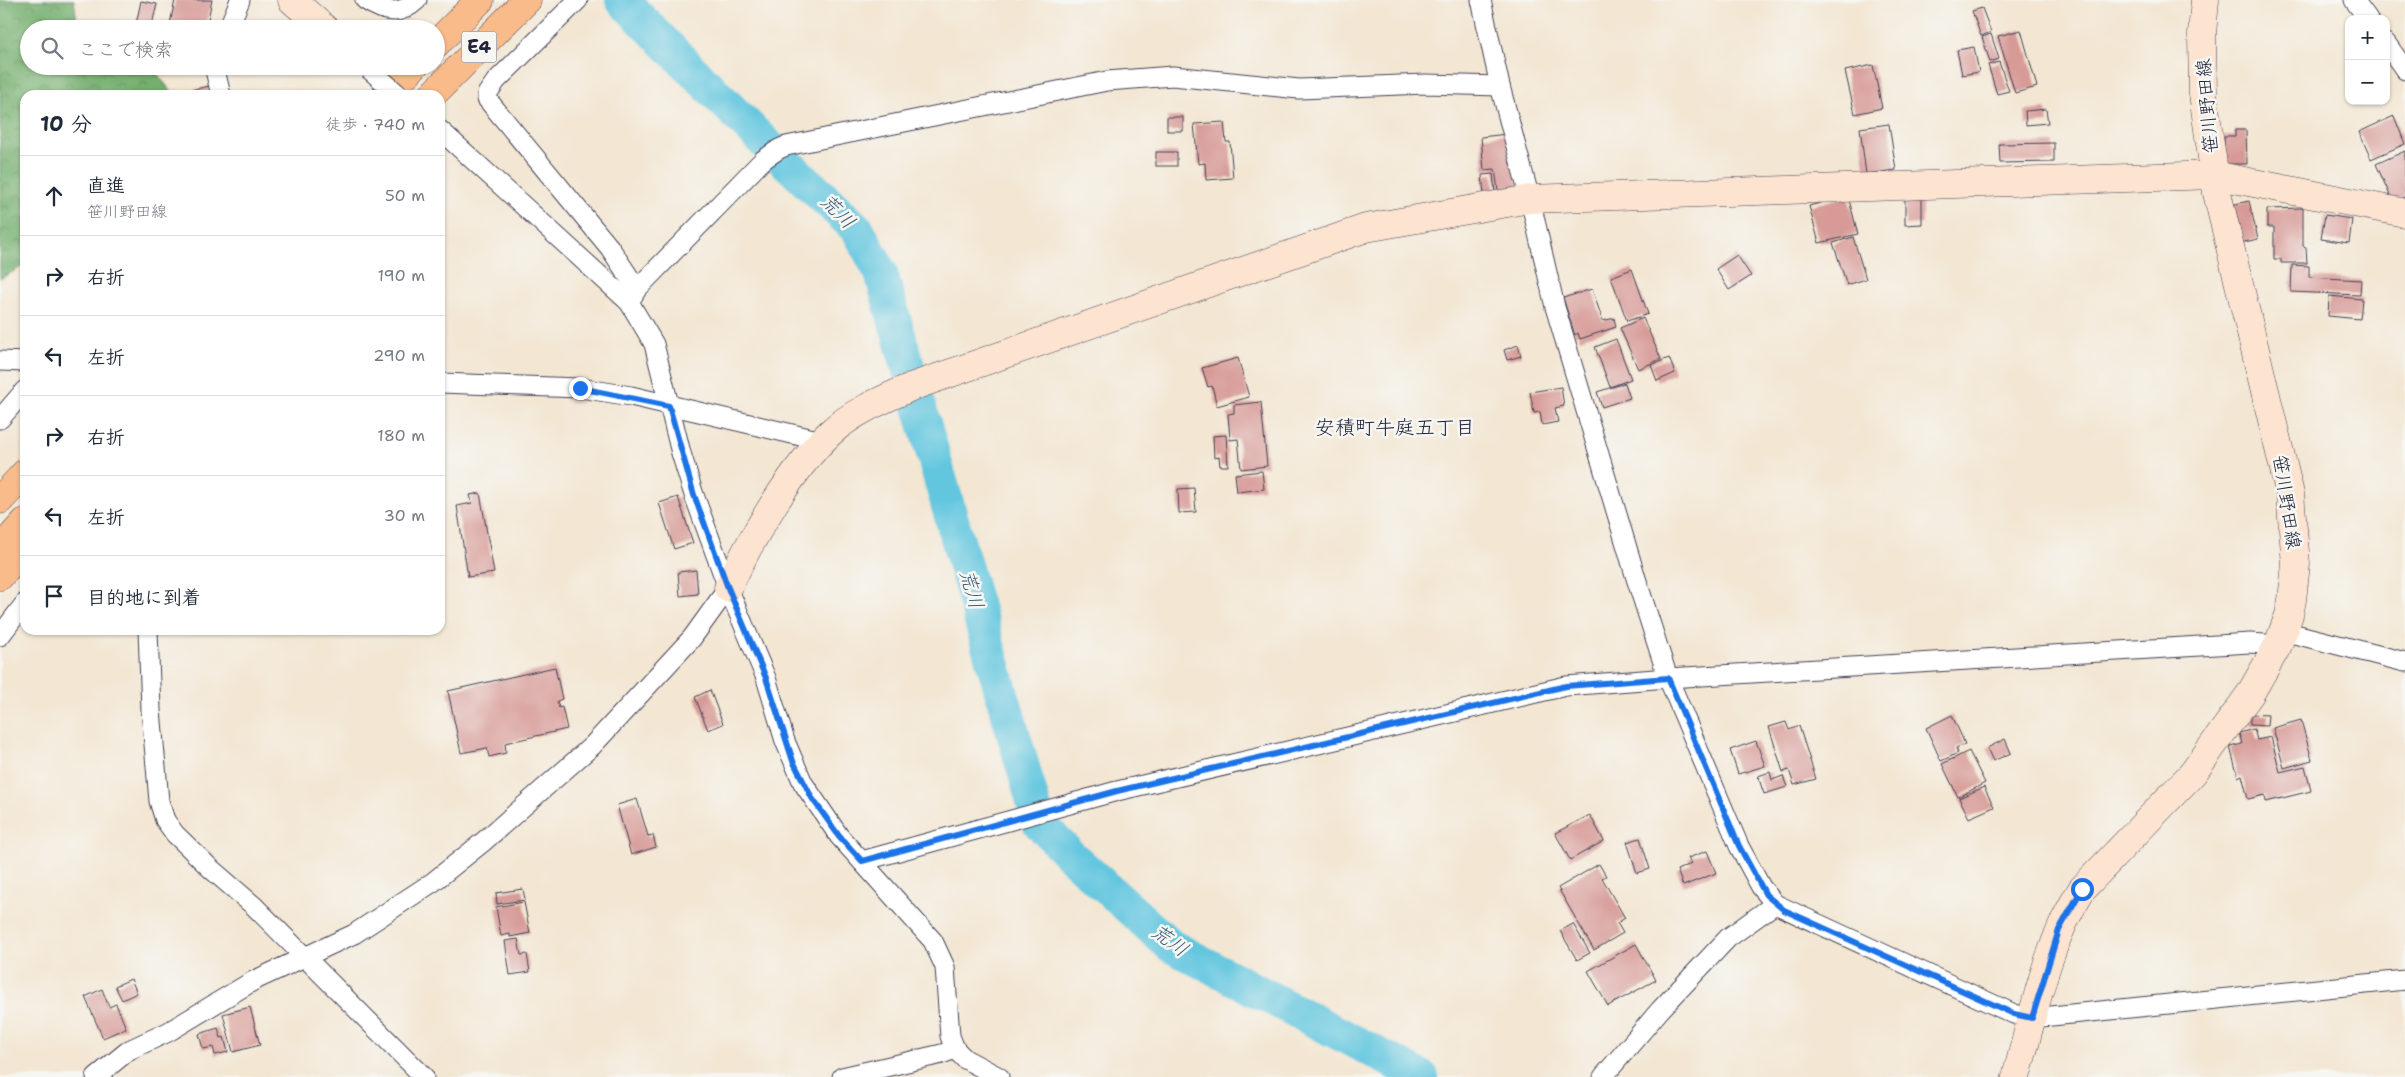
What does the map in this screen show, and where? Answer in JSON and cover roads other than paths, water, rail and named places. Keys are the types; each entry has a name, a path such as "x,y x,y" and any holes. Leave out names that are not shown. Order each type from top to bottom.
{"highway":[{"name":"E4","path":"445,35 480,0"},
{"name":"E4","path":"437,90 527,0"},
{"path":"391,90 405,75"},
{"path":"0,500 20,478"},
{"path":"0,550 20,528"},
{"path":"0,576 20,552"}],"street":[{"path":"232,20 240,0"},
{"path":"292,0 315,20"},
{"path":"365,0 380,9 394,12 403,11 417,0"},
{"path":"578,0 496,81 487,94 487,99 610,248 654,344 694,495 728,588 766,678 785,742 803,783 829,823 933,941 941,955 947,982 950,1036 955,1049 965,1060 999,1077"},
{"path":"1481,0 1500,86 1530,198 1555,307 1668,678 1739,846 1761,887 1775,904 2014,1014 2032,1018 2405,980"},
{"name":"笹川野田線","path":"2016,1077 2059,930 2078,895 2193,773 2250,694 2290,615 2296,564 2292,508 2287,480 2226,234 2214,175 2203,94 2202,34 2205,0"},
{"path":"2354,0 2365,15"},
{"path":"2390,49 2405,70"},
{"path":"216,75 220,90"},
{"path":"376,75 393,90"},
{"path":"633,296 763,160 778,148 786,146 1107,81 1173,76 1299,89 1426,84 1500,86"},
{"path":"445,135 633,296"},
{"path":"96,1077 129,1050 168,1032 254,981 354,934 432,882 483,842 564,773 633,704 692,638 728,588 752,540 795,474 822,442 846,421 883,399 911,387 1366,228 1530,198 2214,175 2405,213"},
{"path":"0,361 20,362"},
{"path":"445,383 580,388 669,406 822,442"},
{"path":"0,419 20,396"},
{"path":"0,636 20,610"},
{"path":"148,635 151,710 159,801 165,820 175,834 210,868 254,906 424,1077"},
{"path":"862,861 1117,791 1566,686 1668,678 2250,643 2280,638 2405,662"},
{"path":"1603,1077 1660,1010 1728,938 1775,904"},
{"path":"842,1077 942,1054 955,1049"}],"waterway":[{"name":"荒川","path":"622,0 759,137 858,230 881,273 1039,823 1071,856 1171,946 1422,1077"}],"district":[{"name":"安積町牛庭五丁目","path":"1395,427"}]}
